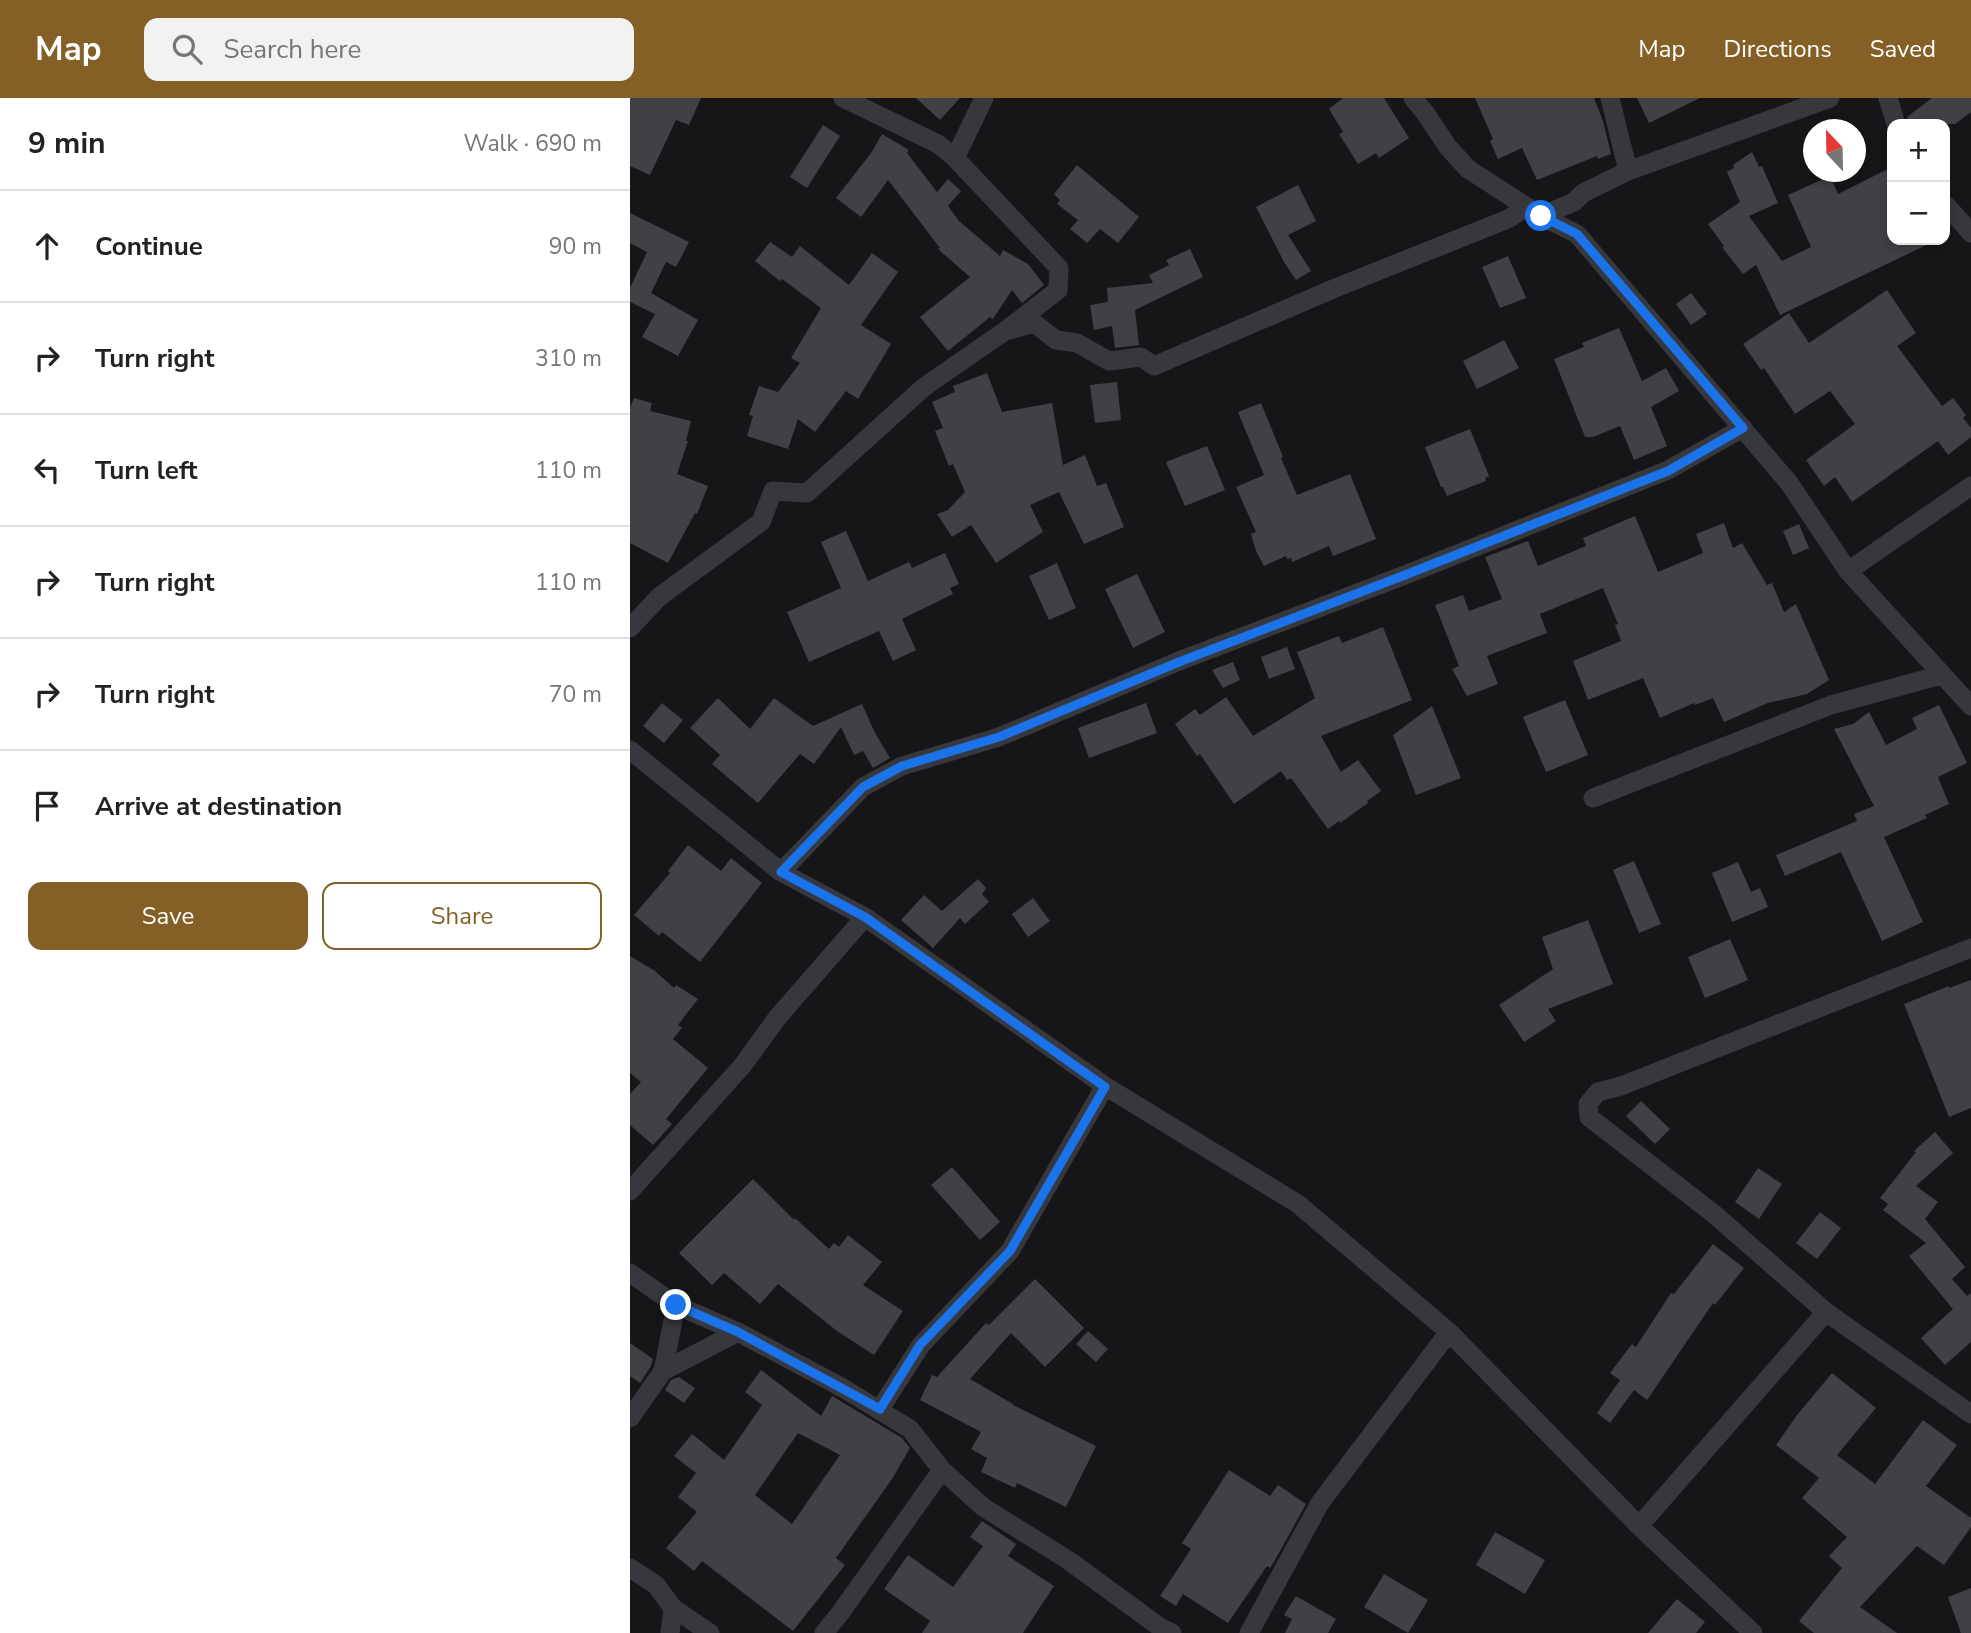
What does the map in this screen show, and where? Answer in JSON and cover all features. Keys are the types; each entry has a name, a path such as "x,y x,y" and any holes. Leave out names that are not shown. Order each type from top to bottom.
{"street":[{"path":"630,628 659,597 761,522 773,491 807,493 924,387 1005,331 1058,290 1059,268 955,158 938,144 843,98"},
{"path":"955,158 984,98"},
{"path":"1413,98 1448,147 1468,169 1534,211 1577,234 1789,483 1848,571 1971,706"},
{"path":"1610,98 1628,171"},
{"path":"1005,331 1034,323 1056,340 1077,343 1109,361 1141,357 1154,366 1333,289 1508,219 1574,202 1583,193 1628,171 1830,98"},
{"path":"1888,98 1894,119"},
{"path":"1574,202 1577,234"},
{"path":"1950,210 1971,233"},
{"path":"781,872 863,787 902,766 999,737 1179,662 1668,471 1743,428"},
{"path":"1848,571 1971,486"},
{"path":"1593,798 1831,705 1941,675"},
{"path":"630,750 781,872 865,917 1105,1087 1298,1205 1449,1332 1639,1526 1753,1633"},
{"path":"630,1191 743,1065 778,1018 865,917"},
{"path":"1971,947 1621,1086 1598,1092 1588,1104 1589,1117 1714,1214 1826,1312 1971,1413"},
{"path":"880,1409 920,1345 1010,1251 1105,1087"},
{"path":"630,1273 676,1305 738,1332 880,1409 910,1429 942,1470 983,1507 1068,1560 1161,1628 1172,1633"},
{"path":"630,1418 663,1371 676,1305"},
{"path":"1639,1526 1826,1312"},
{"path":"663,1371 738,1332"},
{"path":"1249,1633 1320,1503 1449,1332"},
{"path":"824,1633 942,1470"},
{"path":"630,1568 656,1585 673,1608 710,1633"},
{"path":"670,1633 673,1608"}],"building":[{"path":"630,98 701,98 689,125 676,120 650,175 630,166"},
{"path":"916,98 960,98 940,120"},
{"path":"1343,98 1384,98 1409,138 1379,158 1376,153 1358,164 1339,134 1343,132 1329,109"},
{"path":"1475,98 1594,98 1611,154 1598,159 1597,156 1537,180 1522,148 1498,159 1490,141 1493,139"},
{"path":"1637,98 1700,98 1649,123"},
{"path":"1932,98 1971,98 1971,112 1955,124 1950,124 1950,119 1907,117"},
{"path":"823,125 840,136 807,188 790,177"},
{"path":"882,134 909,150 907,153 937,192 948,179 961,191 948,206 959,221 1000,256 1003,250 1028,264 1044,285 1022,303 1012,290 993,319 990,317 948,351 920,317 970,277 938,249 940,248 888,180 861,217 836,198 871,153"},
{"path":"1752,152 1759,167 1762,166 1778,203 1749,216 1782,261 1811,247 1788,195 1817,182 1833,182 1838,194 1887,170 1887,245 1927,245 1780,315 1756,265 1743,274 1708,224 1740,202 1727,172 1734,168 1733,165"},
{"path":"1077,165 1139,217 1118,243 1100,229 1087,243 1070,229 1078,220 1057,204 1060,200 1054,194"},
{"path":"1298,185 1316,221 1288,235 1311,271 1296,280 1256,207"},
{"path":"630,213 689,242 676,267 666,262 651,293 698,320 678,356 642,337 655,314 630,302 630,288 647,252 630,243"},
{"path":"770,242 792,257 800,246 849,285 872,253 898,272 861,325 891,344 858,399 846,391 815,432 798,419 788,449 747,436 753,416 749,415 759,386 778,392 800,363 791,358 821,308 755,261"},
{"path":"1190,249 1203,277 1135,310 1139,345 1115,348 1112,326 1094,330 1090,305 1108,302 1107,288 1153,283 1149,275 1169,265 1166,260"},
{"path":"1508,256 1526,298 1500,308 1482,267"},
{"path":"1887,290 1916,333 1897,346 1942,406 1953,398 1966,415 1963,418 1971,428 1971,437 1948,455 1938,441 1852,502 1835,477 1824,486 1806,460 1855,424 1830,391 1795,414 1764,368 1761,370 1743,344 1789,313 1809,343"},
{"path":"1691,293 1707,314 1691,325 1676,304"},
{"path":"1619,328 1642,381 1666,368 1679,391 1651,407 1667,446 1634,460 1620,426 1593,437 1585,437 1554,359 1584,347 1582,343"},
{"path":"1504,340 1519,368 1477,389 1463,361"},
{"path":"987,373 1002,412 1052,403 1063,465 1085,455 1097,486 1106,483 1124,527 1084,544 1059,492 1030,505 1043,532 996,563 971,525 952,537 937,514 948,510 965,492 953,464 949,466 935,431 943,428 932,402 955,392 953,386"},
{"path":"1117,382 1121,420 1095,423 1090,385"},
{"path":"634,398 652,403 650,411 691,421 688,441 677,474 708,486 697,514 695,513 668,563 630,543 630,407"},
{"path":"1261,403 1297,495 1350,474 1376,539 1333,556 1329,546 1292,562 1291,558 1287,559 1286,556 1264,566 1251,534 1256,532 1236,487 1264,475 1238,412"},
{"path":"1470,429 1489,476 1485,478 1486,481 1447,496 1425,447"},
{"path":"1207,446 1225,490 1185,506 1166,462"},
{"path":"1635,516 1658,572 1703,553 1696,534 1724,523 1733,548 1742,543 1767,585 1772,583 1784,612 1796,604 1829,680 1807,694 1768,703 1724,722 1713,698 1660,718 1643,678 1588,700 1573,661 1621,641 1615,625 1618,624 1603,588 1540,614 1547,633 1487,656 1498,684 1467,696 1452,669 1459,666 1435,605 1463,595 1469,611 1502,599 1485,557 1528,541 1538,566 1586,546 1583,538"},
{"path":"1799,524 1809,548 1793,555 1783,531"},
{"path":"846,531 868,581 909,562 912,568 945,553 959,584 950,588 953,594 902,619 916,650 893,661 879,631 809,662 787,612 841,588 821,542"},
{"path":"1057,563 1076,608 1049,620 1029,576"},
{"path":"1137,574 1165,632 1133,648 1105,589"},
{"path":"1383,627 1412,700 1321,736 1341,772 1358,760 1381,791 1367,801 1368,803 1328,829 1291,778 1287,780 1281,771 1234,804 1200,754 1197,756 1175,724 1195,709 1200,715 1226,697 1253,736 1315,698 1297,652 1339,636 1342,643"},
{"path":"1287,647 1295,669 1269,679 1261,657"},
{"path":"1233,662 1240,680 1223,688 1212,670"},
{"path":"718,698 750,729 774,698 813,726 862,704 890,758 873,768 863,751 854,755 841,727 814,764 800,754 758,803 712,764 720,755 690,728"},
{"path":"1565,700 1588,755 1546,772 1523,717"},
{"path":"662,703 683,720 664,743 643,726"},
{"path":"1146,703 1157,733 1089,758 1078,728"},
{"path":"1939,705 1967,763 1938,777 1949,804 1925,815 1927,818 1884,837 1923,922 1882,941 1841,852 1785,876 1776,855 1857,821 1854,814 1874,806 1834,729 1853,724 1869,712 1886,745 1917,729 1912,718"},
{"path":"1432,706 1461,778 1416,795 1393,735"},
{"path":"688,845 721,871 731,858 762,883 700,962 662,932 659,936 634,915 670,873 668,871"},
{"path":"1634,861 1661,924 1639,933 1613,870"},
{"path":"1738,862 1751,892 1760,888 1768,907 1732,922 1712,873"},
{"path":"978,879 986,888 982,894 989,902 965,924 960,918 933,948 901,920 924,895 942,911"},
{"path":"1033,898 1050,921 1028,937 1012,914"},
{"path":"1588,920 1613,984 1548,1009 1556,1021 1524,1042 1499,1005 1553,969 1542,937"},
{"path":"1730,939 1748,980 1705,998 1688,957"},
{"path":"630,956 655,971 674,988 676,985 698,999 678,1025 682,1028 673,1039 708,1068 666,1119 672,1124 653,1145 630,1125 630,1094 641,1082 630,1073"},
{"path":"1971,980 1971,1108 1949,1117 1904,1004"},
{"path":"1641,1101 1670,1129 1655,1144 1626,1116"},
{"path":"1935,1132 1953,1153 1916,1186 1938,1202 1925,1219 1965,1267 1952,1279 1967,1296 1971,1293 1971,1342 1945,1365 1921,1338 1953,1309 1909,1256 1926,1243 1883,1210 1888,1204 1880,1198 1916,1152 1914,1151"},
{"path":"952,1167 1000,1222 980,1240 931,1185"},
{"path":"1758,1168 1782,1184 1759,1219 1735,1202"},
{"path":"753,1179 794,1220 795,1218 829,1249 834,1243 839,1247 848,1235 882,1262 863,1285 903,1311 874,1355 837,1331 778,1284 760,1304 724,1273 712,1285 679,1253"},
{"path":"1820,1212 1841,1228 1817,1259 1796,1243"},
{"path":"1713,1244 1744,1268 1715,1305 1713,1303 1647,1400 1634,1390 1610,1423 1597,1413 1620,1380 1610,1373 1632,1344 1636,1347 1671,1293 1674,1294"},
{"path":"1035,1279 1084,1328 1045,1367 1011,1333 970,1379 1013,1405 1096,1446 1066,1507 1017,1483 1015,1488 981,1472 987,1458 971,1449 981,1432 920,1400 932,1375 937,1377 986,1323 989,1325"},
{"path":"1088,1331 1108,1349 1096,1362 1076,1344"},
{"path":"630,1343 653,1359 640,1383 630,1376"},
{"path":"761,1370 821,1416 832,1396 902,1438 910,1448 892,1479 836,1558 845,1565 793,1631 702,1561 694,1571 666,1548 697,1512 678,1497 696,1473 674,1456 692,1434 724,1460 762,1405 745,1392","holes":["798,1433 840,1455 792,1524 755,1495"]},
{"path":"1832,1373 1876,1408 1837,1455 1875,1484 1923,1420 1957,1445 1926,1486 1971,1518 1971,1527 1944,1565 1917,1546 1860,1607 1897,1633 1814,1633 1799,1621 1842,1568 1829,1556 1847,1537 1802,1498 1819,1478 1776,1445"},
{"path":"679,1377 695,1388 684,1403 665,1390 671,1380"},
{"path":"1229,1470 1270,1496 1278,1485 1306,1504 1270,1568 1267,1566 1228,1623 1183,1594 1176,1606 1160,1596 1191,1549 1182,1543"},
{"path":"982,1521 1016,1544 1008,1556 1054,1586 1023,1633 922,1633 930,1621 884,1589 908,1555 953,1587 983,1546 970,1537"},
{"path":"1495,1532 1545,1560 1525,1594 1476,1565"},
{"path":"1384,1574 1428,1600 1408,1633 1364,1607"},
{"path":"1971,1588 1971,1633 1961,1633 1948,1597"},
{"path":"1296,1596 1336,1619 1328,1633 1285,1633 1292,1619 1284,1615"},
{"path":"1677,1599 1705,1622 1696,1633 1648,1633"}],"route":[{"path":"676,1305 738,1332 880,1409 920,1345 1010,1251 1105,1087 865,917 781,872 863,787 902,766 999,737 1179,662 1668,471 1743,428 1577,234 1541,216"}]}
